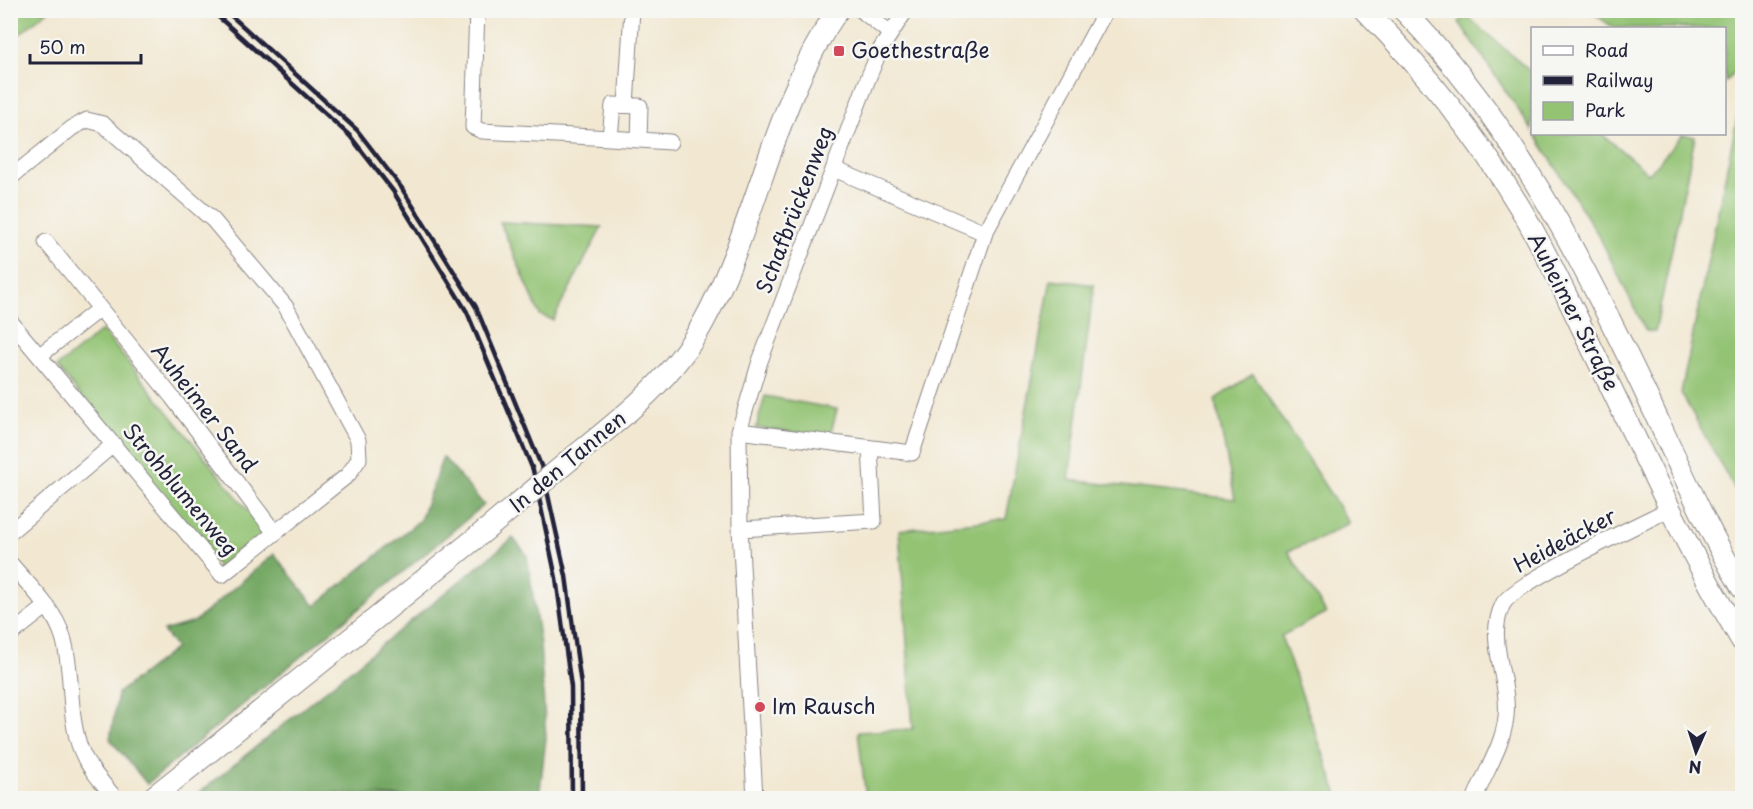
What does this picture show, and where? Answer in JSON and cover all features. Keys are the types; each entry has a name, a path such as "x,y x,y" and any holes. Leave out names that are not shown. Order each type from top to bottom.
{"main road":[{"name":"In den Tannen","path":"152,798 487,529 644,398 668,373 703,323 728,266 796,86 819,39 838,10"},
{"name":"Auheimer Straße","path":"1365,10 1431,80 1467,127 1519,207 1558,279 1670,509 1713,592 1743,641"},
{"name":"Auheimer Straße","path":"1403,10 1471,86 1524,161 1558,216 1683,473 1743,588"}],"street":[{"path":"477,10 473,128 482,131 670,142"},
{"path":"626,105 632,10"},
{"path":"861,10 890,33"},
{"name":"Schafbrückenweg","path":"739,431 760,362 869,76 890,33 906,10"},
{"path":"755,798 740,529 739,431 912,453 985,233 1106,10"},
{"path":"610,138 613,105 626,105 640,106 639,140"},
{"name":"Strohblumenweg","path":"10,178 72,128 87,120 103,124 213,220 286,307 358,440 359,459 348,475 222,575 10,321"},
{"path":"834,169 985,233"},
{"name":"Auheimer Sand","path":"46,242 172,397 275,533"},
{"path":"39,356 99,309"},
{"path":"10,532 114,444"},
{"path":"740,529 874,520 870,448"},
{"name":"Heideäcker","path":"1475,798 1501,739 1505,720 1505,687 1496,626 1508,597 1530,581 1670,509"},
{"path":"10,563 47,606 64,638 75,725 82,751 115,798"},
{"path":"10,635 47,606"}],"green space":[{"path":"11,10 48,10 48,11 11,41"},
{"path":"1590,11 1742,11 1742,65 1726,81 1726,27 1613,27"},
{"path":"1466,15 1531,72 1531,129 1459,22"},
{"path":"1742,94 1742,502 1681,393"},
{"path":"1536,135 1603,135 1649,174 1682,135 1695,137 1655,332 1646,331 1599,236"},
{"path":"500,222 602,227 553,320 540,315"},
{"path":"1051,279 1094,285 1069,480 1235,499 1215,399 1253,374 1349,523 1321,538 1288,551 1326,613 1281,636 1339,798 866,798 858,732 913,729 899,530 1006,519"},
{"path":"102,330 266,533 220,569 57,367"},
{"path":"765,396 837,409 830,437 756,428"},
{"path":"443,457 484,505 147,784 110,739 118,693 176,648 163,631 194,622 274,554 315,606 420,520"},
{"path":"513,538 527,555 540,644 546,738 539,798 432,798 315,792 295,798 193,798"},
{"path":"315,792 432,798 295,798"}],"railway":[{"path":"211,10 350,136 393,191 467,312 533,470 556,578 571,687 572,798"},
{"path":"225,10 357,130 401,187 476,307 542,468 566,576 581,685 582,798"}],"place":[{"name":"Goethestraße","path":"839,51"},
{"name":"Im Rausch","path":"760,707"}]}
